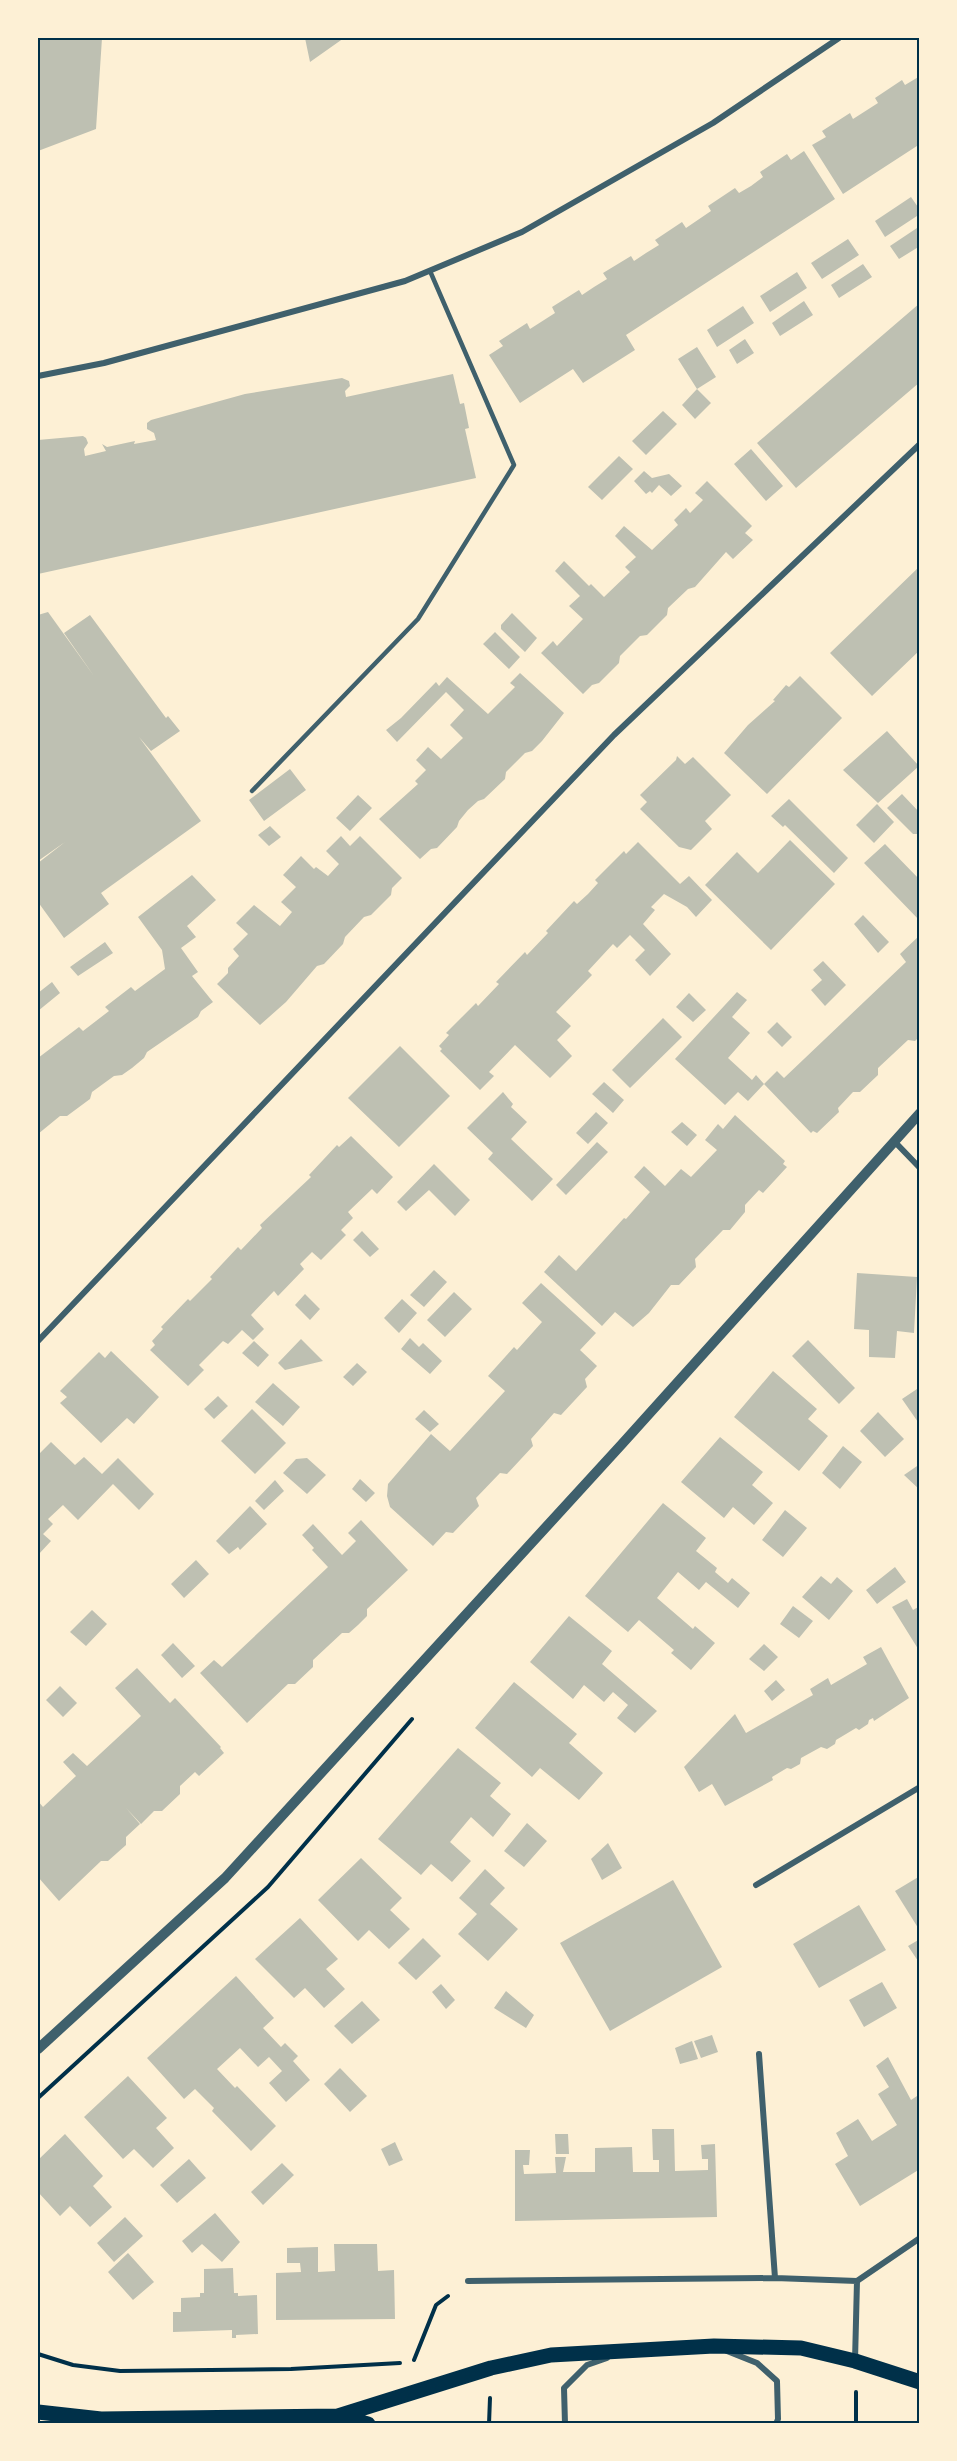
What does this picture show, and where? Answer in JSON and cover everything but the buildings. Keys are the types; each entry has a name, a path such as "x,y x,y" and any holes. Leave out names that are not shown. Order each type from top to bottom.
{"main road":[{"path":"38,2412 101,2419 339,2415 491,2368 551,2355 714,2346 801,2348 855,2361 920,2382"},
{"path":"339,2415 368,2424"}],"street":[{"path":"38,376 115,360 405,281 430,271 522,232 713,123 839,38"},
{"path":"40,1338 614,735 920,444"},
{"path":"38,2049 225,1878 622,1444 893,1140 920,1113"},
{"path":"893,1140 920,1168"},
{"path":"38,1329 40,1338"},
{"path":"756,1885 920,1787"},
{"path":"759,2054 775,2278"},
{"path":"468,2281 775,2278 857,2281 920,2238"},
{"path":"855,2361 857,2281"},
{"path":"714,2346 757,2363 777,2381 778,2419 776,2424"},
{"path":"566,2424 564,2388 587,2365 624,2352"}],"lane":[{"path":"252,791 418,619 514,465 430,271"}],"path":[{"path":"413,2362 436,2305 468,2281"},
{"path":"38,2354 73,2365 120,2371 291,2369 402,2363"}]}
